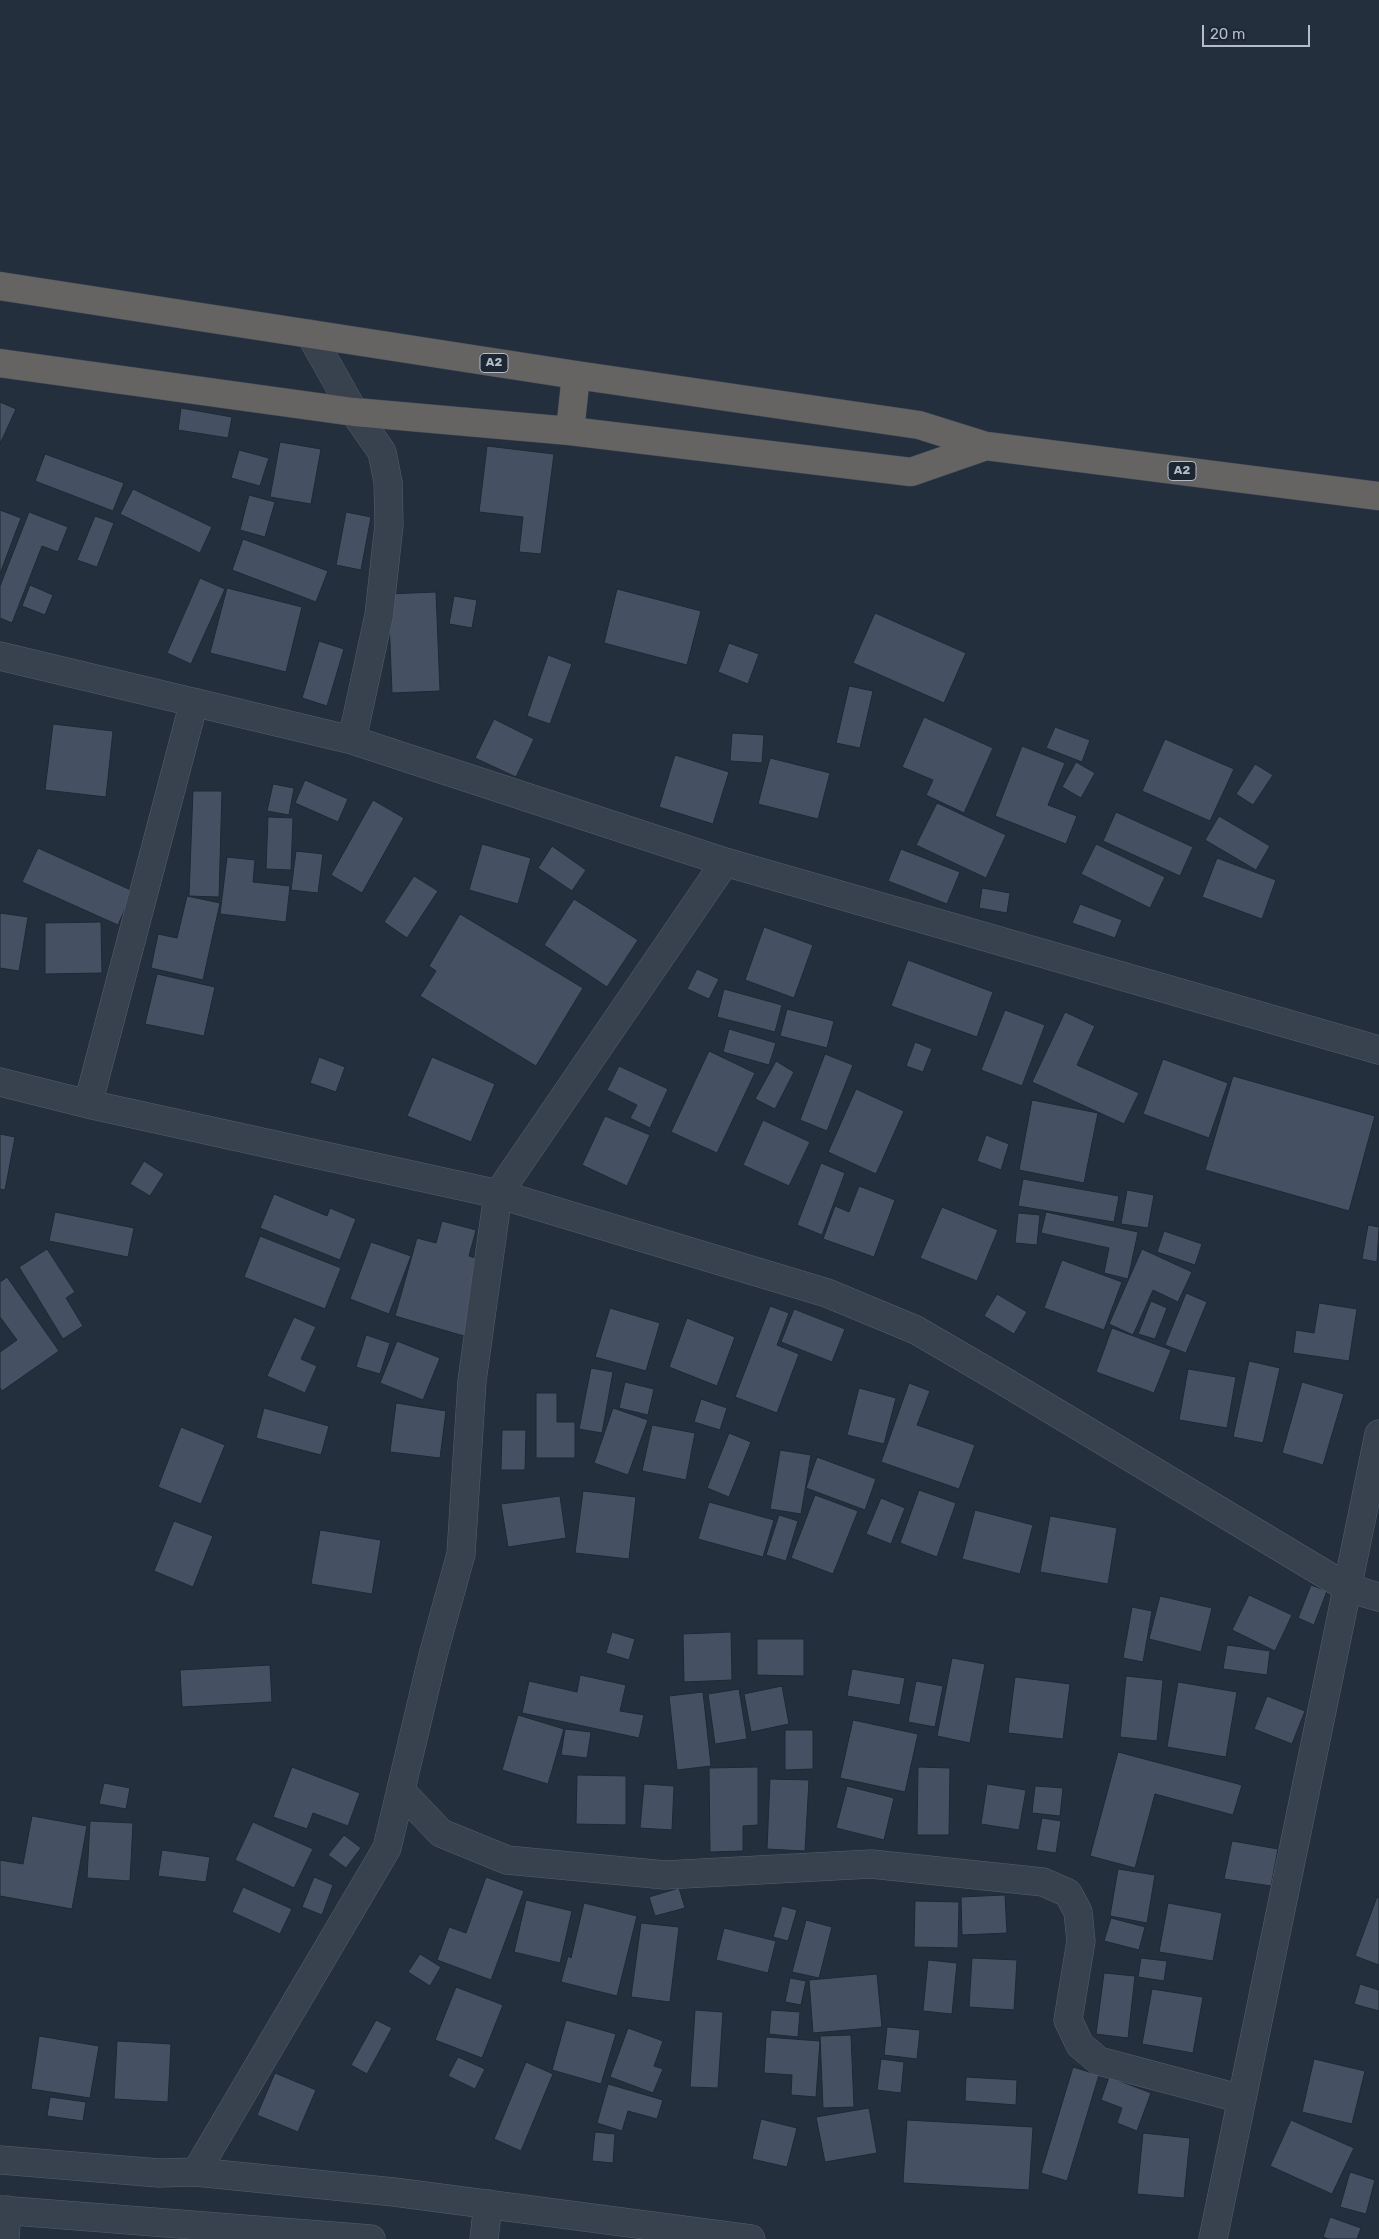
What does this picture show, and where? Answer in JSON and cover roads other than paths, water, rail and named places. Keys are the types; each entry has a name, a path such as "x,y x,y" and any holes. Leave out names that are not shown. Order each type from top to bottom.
{"highway":[{"name":"A2","path":"0,286 576,376 918,425 986,446 1379,496"},
{"name":"A2","path":"0,363 354,412 570,431 911,472 986,446"},
{"path":"570,431 576,376"}],"street":[{"path":"310,334 354,412 382,452 388,482 389,525 379,616 352,740"},
{"path":"0,656 352,740 725,862 1379,1050"},
{"path":"88,1104 194,702"},
{"path":"196,2172 387,1848 433,1655 461,1554 472,1381 498,1194 725,862"},
{"path":"0,1082 88,1104 498,1194 827,1294 916,1330 1008,1383 1348,1588 1379,1597"},
{"path":"1213,2239 1379,1434"},
{"path":"401,1792 441,1833 507,1860 665,1875 871,1864 1043,1882 1068,1892 1078,1912 1081,1941 1068,2020 1080,2045 1099,2061 1242,2100"},
{"path":"0,2160 159,2173 196,2172 394,2192 751,2239"},
{"path":"484,2239 488,2204"},
{"path":"6,2239 3,2210 371,2239"}]}
